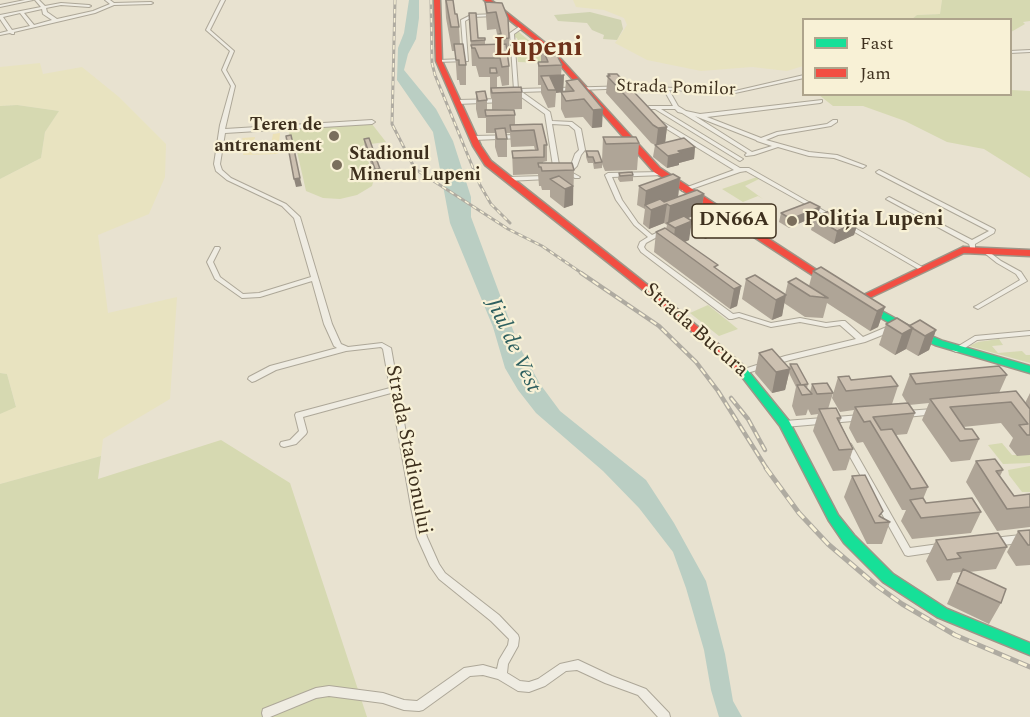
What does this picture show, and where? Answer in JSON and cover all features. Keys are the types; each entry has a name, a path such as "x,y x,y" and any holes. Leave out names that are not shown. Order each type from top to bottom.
{"main road":[{"name":"Strada Bucura","path":"436,0 439,61 485,159 661,300 744,372 785,424 833,518 869,560 913,596 942,613 1030,649"},
{"name":"DN66A","path":"487,0 547,47 646,160 684,190 898,324 956,350 1030,370"},
{"path":"849,294 922,269 963,250 976,247 1030,253"}],"street":[{"path":"4,15 0,8 15,1 31,0"},
{"path":"37,0 44,7 45,13 56,21"},
{"path":"84,0 97,11"},
{"path":"107,0 113,4"},
{"path":"223,0 208,30 232,51 224,68 226,77 233,86 217,164 219,171 229,179 284,205 294,213 299,221 333,335 338,346 343,349"},
{"path":"15,1 33,27"},
{"path":"0,34 97,11 113,4 151,1"},
{"path":"63,2 77,16"},
{"path":"12,33 0,16 63,2 89,6"},
{"path":"466,60 463,21 470,16 506,14"},
{"path":"458,102 512,99 516,90 512,33 522,27"},
{"path":"1012,52 1030,51"},
{"path":"504,60 514,59"},
{"path":"439,61 474,60"},
{"name":"Strada Pomilor","path":"516,90 582,87 739,92 802,76"},
{"path":"665,88 678,109 752,154"},
{"path":"516,90 548,113 556,166 566,174 574,166 582,150 578,129 570,123 550,122"},
{"path":"519,101 529,101"},
{"path":"700,116 820,101"},
{"path":"740,159 652,108 678,109 778,146 809,154 835,156 863,166"},
{"path":"759,140 777,134 829,125 835,121"},
{"path":"223,131 372,122"},
{"path":"657,122 730,165 753,171 922,269"},
{"path":"474,138 530,136"},
{"path":"541,136 552,136"},
{"path":"730,165 752,154 778,146"},
{"path":"684,190 740,169"},
{"path":"879,172 992,230 992,233 976,247"},
{"path":"651,237 636,224 618,200 608,175 662,174"},
{"path":"507,178 555,177"},
{"path":"889,199 1019,273 1024,281 978,307"},
{"path":"718,211 651,237 642,244 643,251 732,317 739,315 771,325 800,320 826,325 842,323 862,340"},
{"path":"217,248 210,262 217,278 242,296 268,293 315,278"},
{"path":"744,372 788,358 862,340 878,335 898,324"},
{"path":"956,350 975,338 1030,333"},
{"name":"Strada Stadionului","path":"343,349 382,345 387,348 418,522 429,554 442,576 495,618 514,638 513,646 502,663 501,675"},
{"path":"252,379 281,365 343,349"},
{"path":"284,444 293,442 303,432 304,427 299,415 394,390"},
{"path":"894,415 938,411"},
{"path":"785,424 870,417"},
{"path":"835,420 840,430"},
{"path":"845,440 908,552 952,547"},
{"path":"986,543 1030,538"},
{"path":"267,713 294,704 316,693 329,691 383,698 404,705 419,706 468,671 483,670 501,675 518,686 529,687 541,683 564,667 578,665 642,692 665,717"}],"shaded area":[{"path":"573,0 942,0 940,14 917,15 913,18 802,18 802,66 787,71 752,67 701,71 647,60 615,43 627,25 624,18 604,10 576,7"},
{"path":"40,63 43,74 82,67 119,97 166,144 165,177 149,214 98,235 108,313 177,297 170,399 103,439 101,456 0,484 0,414 16,406 7,374 0,373 0,179 41,158 45,132 59,111 17,105 0,106 0,67"}],"green space":[{"path":"942,0 1030,0 1030,21 1023,22 1025,24 1012,31 1012,18 913,18 917,15 940,14"},
{"path":"590,12 621,20 623,29 617,40 603,39 604,35 592,30 587,23 558,21 554,15"},
{"path":"519,32 541,51 550,63 518,62 517,56 521,55 514,33"},
{"path":"1012,90 1030,91 1030,178 984,149 947,142 905,121 863,106 833,106 820,96 1012,96"},
{"path":"17,105 59,111 45,132 41,158 0,179 0,106"},
{"path":"372,124 386,142 363,145 374,179 372,186 357,195 340,199 323,198 306,191 296,147 291,147 289,131 292,128"},
{"path":"757,177 759,179 745,186 763,199 758,196 743,202 722,189"},
{"path":"708,305 738,329 719,336 690,313"},
{"path":"999,339 1003,345 992,346 998,353 1022,351 1030,355 1030,363 969,346 978,342"},
{"path":"0,373 7,374 16,407 0,414"},
{"path":"221,440 290,483 367,717 0,717 0,484 101,456 98,479"},
{"path":"1002,443 1012,455 1030,455 1030,463 1003,464 988,445"},
{"path":"1030,466 1030,492 1022,492 1009,475 1008,470"}],"sand":[{"path":"280,133 278,154 243,155 245,146 242,138 255,137 252,154 269,153 273,134"}],"water":[{"name":"Jiul de Vest","path":"409,0 419,0 419,18 416,39 408,54 404,70 436,109 453,141 471,197 471,217 519,346 540,384 560,411 646,480 674,523 706,581 725,654 733,701 742,717 719,717 711,690 704,650 673,552 639,508 603,471 536,413 505,368 493,327 450,223 433,132 397,80 398,48 404,33"}],"building":[{"path":"446,0 453,0 459,27 451,27"},
{"path":"485,2 502,3 508,18 509,38 499,39 499,34 501,34 496,12 487,13"},
{"path":"469,13 476,13 478,38 485,38 485,40 471,41"},
{"path":"454,44 463,44 466,65 459,65 459,60 456,60"},
{"path":"506,44 509,66 502,67 500,58 479,58 475,48 471,45"},
{"path":"541,44 551,44 562,65 539,66 538,62 548,62"},
{"path":"490,68 496,68 497,73 490,73"},
{"path":"608,74 617,74 667,127 658,128 653,125 607,76 610,76"},
{"path":"564,75 550,77 556,90 548,90 541,76"},
{"path":"578,79 603,109 593,110 584,99 566,101 561,92 574,91 566,81"},
{"path":"521,87 522,92 492,93 491,88"},
{"path":"485,91 487,100 478,101 476,92"},
{"path":"485,110 514,110 515,115 486,116"},
{"path":"542,124 547,145 544,145 544,157 513,158 512,151 538,150 534,130 511,131 510,125"},
{"path":"505,128 507,139 497,139 495,129"},
{"path":"291,135 300,178 294,179 286,136"},
{"path":"603,137 636,137 639,143 606,144"},
{"path":"369,138 380,169 375,169 364,139"},
{"path":"684,138 695,147 668,156 655,145"},
{"path":"586,151 598,151 602,162 595,163 593,157 588,157"},
{"path":"538,163 572,163 574,170 542,171"},
{"path":"632,172 633,175 620,176 619,173"},
{"path":"673,174 680,178 646,191 639,186"},
{"path":"559,176 573,186 565,189 550,179"},
{"path":"697,190 704,194 651,210 645,205 660,199 664,202"},
{"path":"810,202 820,207 791,219 781,213"},
{"path":"722,206 730,211 707,219 700,214"},
{"path":"835,209 858,222 837,231 814,217"},
{"path":"684,216 692,221 675,228 667,223"},
{"path":"665,228 718,265 714,267 741,286 734,289 656,232"},
{"path":"821,267 885,307 877,311 813,271"},
{"path":"755,275 786,295 776,300 746,279"},
{"path":"796,278 828,298 810,296 788,282"},
{"path":"897,318 913,328 902,334 886,324"},
{"path":"920,320 936,330 925,336 909,326"},
{"path":"772,349 790,369 776,372 759,353"},
{"path":"790,364 797,364 808,384 801,385"},
{"path":"999,366 1007,375 916,384 910,374"},
{"path":"849,376 851,380 891,376 898,386 846,391 838,377"},
{"path":"827,383 833,393 817,394 812,384"},
{"path":"797,385 804,385 812,394 802,395"},
{"path":"1016,391 1030,409 1030,435 1027,435 1019,425 1028,424 1011,402 950,407 965,429 972,429 979,439 960,441 930,399"},
{"path":"908,403 915,413 873,417 881,430 892,429 928,487 911,489 870,421 864,422 855,407"},
{"path":"836,408 841,418 837,418 853,449 839,450 819,409"},
{"path":"995,459 1003,470 996,471 1014,496 1030,494 1030,507 1007,509 976,461"},
{"path":"865,475 883,511 879,516 890,522 875,523 852,476"},
{"path":"923,498 926,503 972,498 981,512 921,518 910,500"},
{"path":"1030,530 1030,545 1028,545 1018,531"},
{"path":"998,533 1007,547 957,553 961,558 947,560 936,540"},
{"path":"963,569 1006,589 1001,603 957,583"}],"railway":[{"path":"395,0 392,124 415,169 508,229 542,246 583,274"},
{"path":"431,0 432,63 435,75 480,185 491,204 510,223"},
{"path":"581,273 659,326 696,362 718,391 767,469"},
{"path":"731,398 748,419 765,450"},
{"path":"766,468 799,513 828,544 877,586 902,604 955,635 1030,667"}],"traffic: fast":[{"path":"869,307 907,329 939,343 1030,370"},
{"path":"741,369 785,424 833,518 849,539 888,578 942,613 1030,649"}],"traffic: jam":[{"path":"437,0 439,61 477,146 488,163 661,300 741,369"},
{"path":"487,0 547,47 657,170 826,280"},
{"path":"858,300 963,250 1030,253"}],"place":[{"name":"Teren de antrenament","path":"334,136"},
{"name":"Stadionul Minerul Lupeni","path":"337,165"},
{"name":"Poliția Lupeni","path":"792,221"}],"district":[{"name":"Lupeni","path":"538,50"}]}
